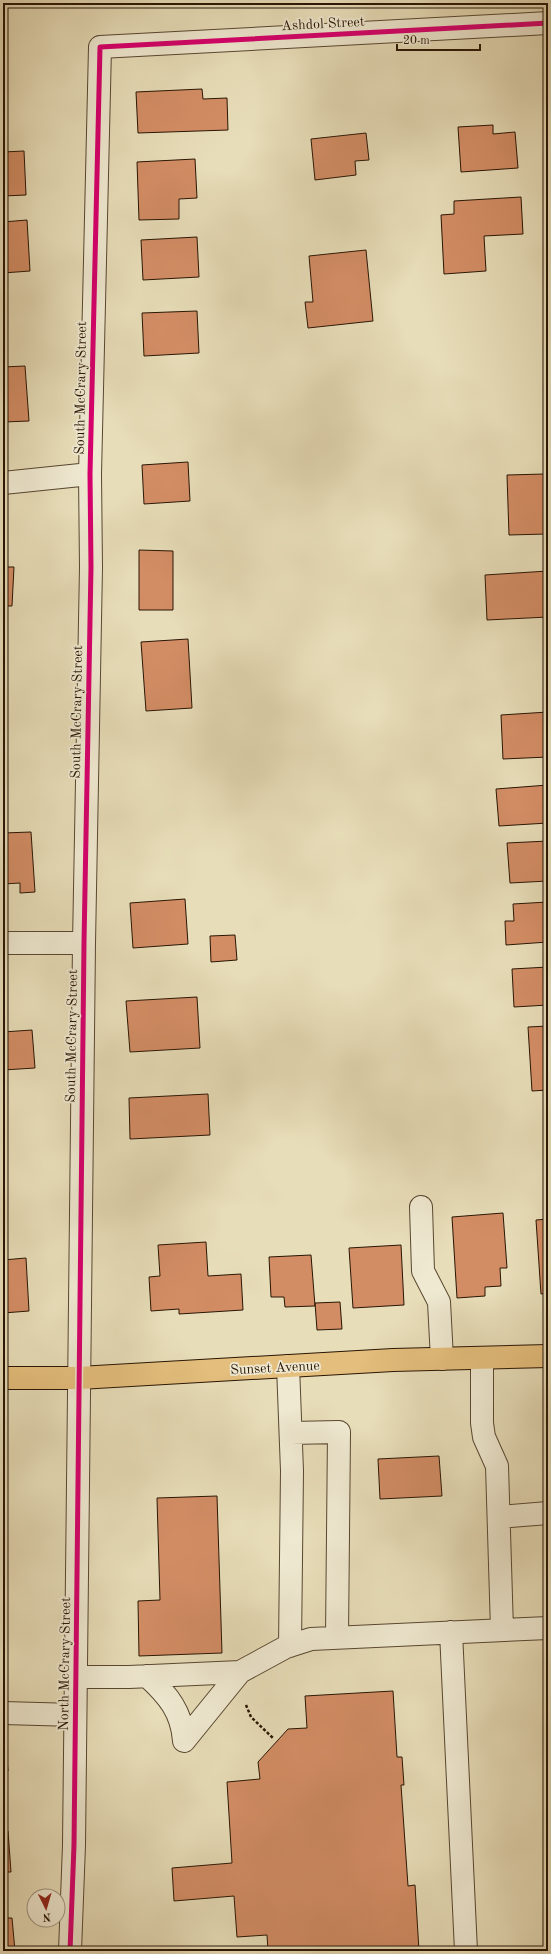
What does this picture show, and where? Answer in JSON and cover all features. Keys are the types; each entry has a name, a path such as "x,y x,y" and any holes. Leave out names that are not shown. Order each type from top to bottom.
{"main road":[{"name":"Sunset Avenue","path":"3,1378 79,1378 288,1366 548,1356"}],"street":[{"name":"Ashdol Street","path":"100,47 548,23"},
{"name":"South McCrary Street","path":"79,1378 84,943 91,575 90,474 100,47"},
{"path":"3,483 90,474"},
{"path":"3,944 84,943"},
{"path":"421,1207 423,1271 439,1302 442,1359"},
{"path":"482,1358 482,1423 484,1437 497,1466 502,1630"},
{"path":"288,1366 292,1471 290,1646"},
{"name":"North McCrary Street","path":"70,1951 74,1845 79,1378"},
{"path":"290,1433 339,1432 337,1637"},
{"path":"499,1516 548,1513"},
{"path":"147,1676 163,1690 175,1709 183,1725 184,1741 240,1672 290,1646 311,1639 548,1628"},
{"path":"451,1632 466,1951"},
{"path":"76,1677 240,1672"},
{"path":"3,1713 75,1715"}],"path":[{"path":"251,1717 274,1739"}],"building":[{"path":"202,89 203,99 227,98 228,130 138,133 136,92"},
{"path":"493,125 493,134 515,132 518,168 461,172 458,127"},
{"path":"366,133 369,160 355,161 356,175 315,180 311,139"},
{"path":"24,151 26,195 3,196 3,152"},
{"path":"195,159 197,198 179,199 179,219 139,220 137,162"},
{"path":"521,197 523,234 484,236 486,271 444,274 441,215 454,214 454,201"},
{"path":"27,220 30,271 3,273 3,222"},
{"path":"197,237 199,277 143,280 141,240"},
{"path":"366,250 373,321 308,328 305,302 313,302 309,256"},
{"path":"197,311 199,353 144,356 142,313"},
{"path":"25,366 29,421 3,422 3,367"},
{"path":"188,462 190,501 144,504 142,465"},
{"path":"545,474 547,534 509,535 507,475"},
{"path":"139,550 173,551 173,610 139,610"},
{"path":"3,567 14,567 12,606 3,606"},
{"path":"548,571 548,617 487,620 485,575"},
{"path":"188,639 192,708 146,711 141,642"},
{"path":"548,712 548,757 503,759 501,715"},
{"path":"548,785 548,823 499,826 496,789"},
{"path":"31,832 35,892 20,893 20,883 3,884 3,833"},
{"path":"548,841 548,881 510,883 507,843"},
{"path":"185,899 188,944 133,948 130,903"},
{"path":"548,902 548,942 506,945 505,921 514,921 513,904"},
{"path":"235,935 237,960 211,962 210,936"},
{"path":"548,967 548,1005 514,1007 512,969"},
{"path":"197,997 200,1048 130,1052 126,1001"},
{"path":"548,1026 548,1090 532,1091 528,1027"},
{"path":"32,1030 35,1068 3,1070 3,1032"},
{"path":"208,1094 210,1135 130,1139 129,1098"},
{"path":"503,1213 507,1268 500,1268 501,1286 485,1287 485,1296 457,1298 452,1217"},
{"path":"548,1219 548,1293 541,1294 536,1220"},
{"path":"206,1242 208,1276 241,1274 243,1310 179,1314 179,1309 151,1311 149,1277 160,1276 158,1245"},
{"path":"401,1245 404,1305 353,1308 349,1248"},
{"path":"311,1255 315,1306 285,1307 284,1297 271,1297 269,1257"},
{"path":"26,1258 29,1311 3,1313 3,1260"},
{"path":"340,1302 342,1329 317,1330 315,1303"},
{"path":"439,1456 442,1496 380,1499 378,1459"},
{"path":"217,1496 222,1653 139,1656 138,1601 160,1600 157,1498"},
{"path":"393,1691 397,1757 402,1757 404,1785 401,1785 408,1886 415,1885 419,1951 268,1951 267,1935 237,1937 234,1896 174,1901 172,1868 232,1863 227,1782 260,1779 258,1762 288,1729 307,1728 305,1696"},
{"path":"4,1725 8,1771 3,1772 3,1726"},
{"path":"3,1831 8,1831 11,1872 3,1872"},
{"path":"3,1918 12,1918 15,1951 3,1951"}],"cycle path":[{"path":"70,1951 74,1845 84,943 91,567 90,474 100,47 548,23"}]}
